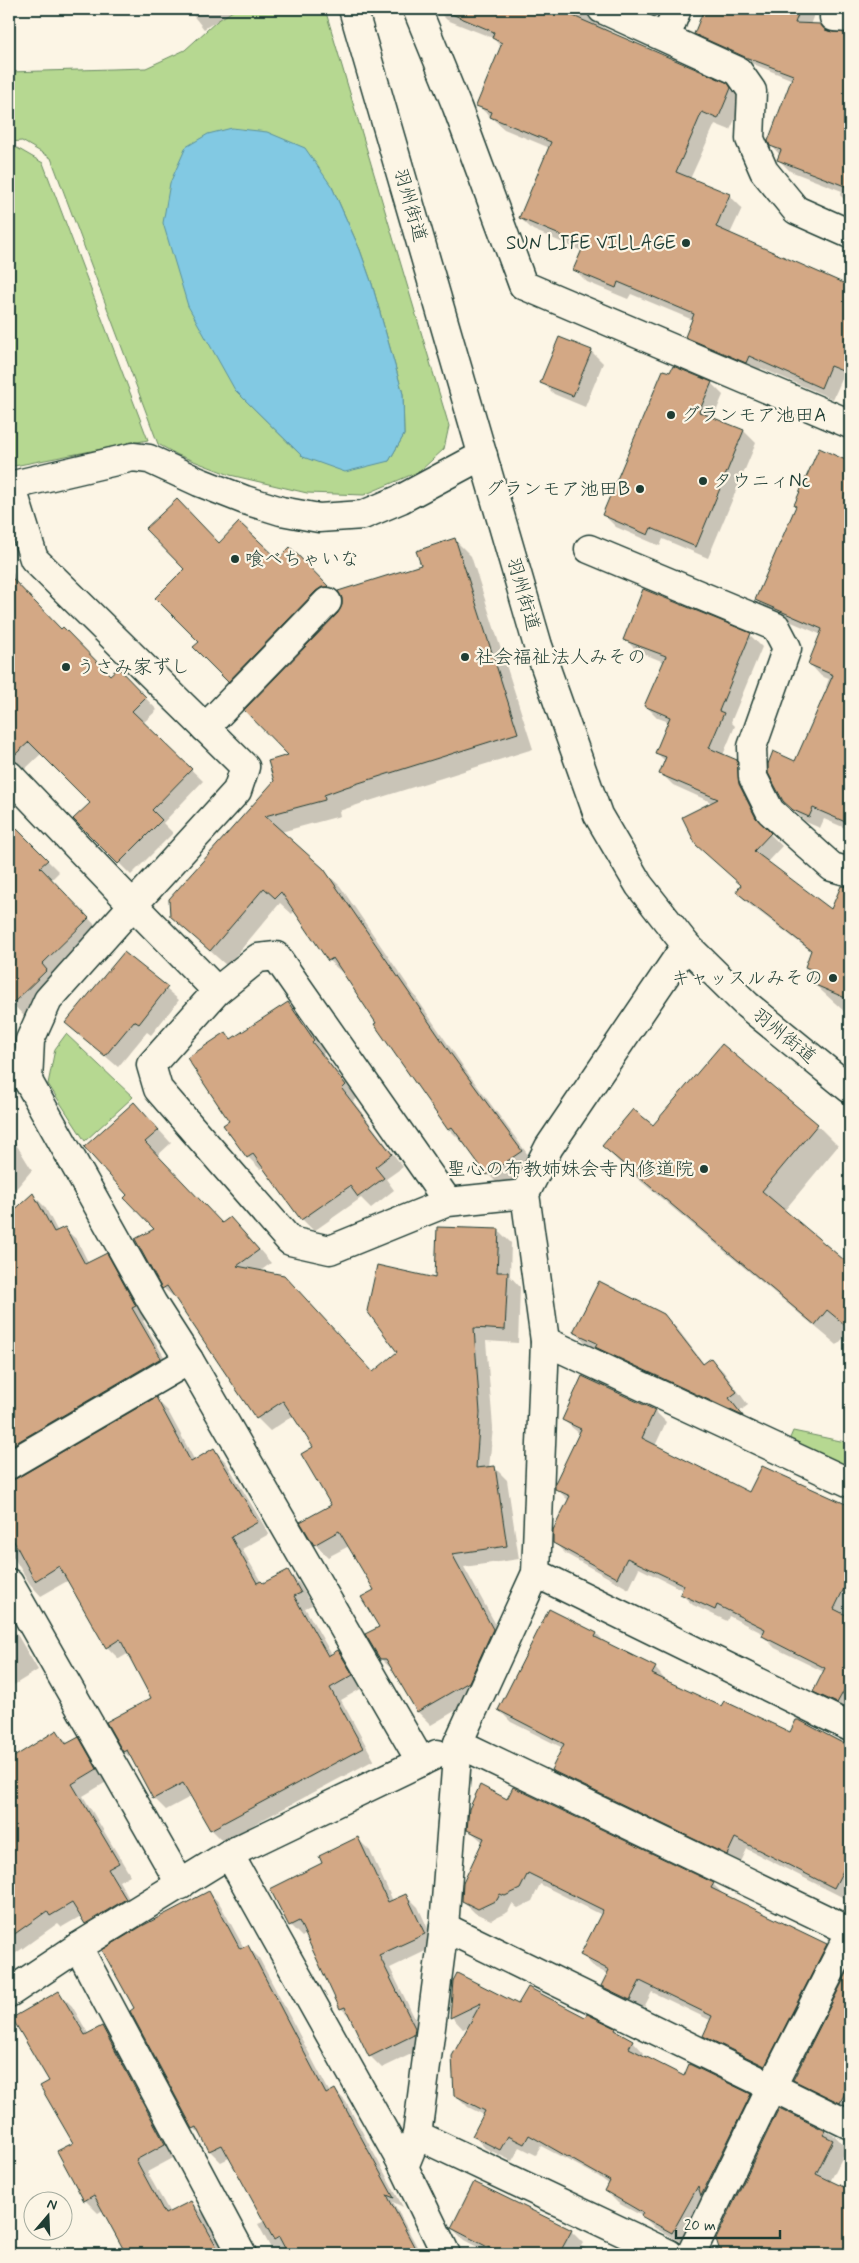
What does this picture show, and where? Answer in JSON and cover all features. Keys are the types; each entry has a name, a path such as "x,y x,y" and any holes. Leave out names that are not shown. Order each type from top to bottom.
{"street":[{"name":"羽州街道","path":"353,9 538,646 598,815 639,885 686,945 747,1005 850,1089"},
{"path":"417,9 523,285 850,424"},
{"path":"602,9 738,72 752,91 750,139 764,171 796,210 850,234"},
{"path":"666,37 677,9"},
{"path":"18,1087 30,1040 48,1000 237,791 245,767 34,559 10,486 133,457 149,459 199,482 281,511 319,518 363,515 401,499 483,455"},
{"path":"589,549 776,626 787,648 752,747 752,776 770,811 832,867 850,872"},
{"path":"205,728 327,602"},
{"path":"9,775 132,905 217,991"},
{"path":"404,2168 417,2135 444,1927 458,1743 536,1573 545,1341 525,1194 549,1147 686,945"},
{"path":"448,1202 276,956 258,958 217,991 151,1065 158,1088 290,1241 330,1250 448,1202 525,1194"},
{"path":"9,1062 18,1087 189,1360 421,1762"},
{"path":"545,1341 850,1483"},
{"path":"9,1466 189,1360"},
{"path":"536,1573 850,1727"},
{"path":"9,1583 181,1885"},
{"path":"9,1993 78,1947 229,1854 458,1743"},
{"path":"458,1743 850,1932 771,2088 691,2254"},
{"path":"229,1854 404,2168 446,2254"},
{"path":"444,1927 850,2125"},
{"path":"78,1947 242,2254"},
{"path":"417,2135 669,2254"}],"green space":[{"path":"236,9 325,9 449,426 444,449 420,471 364,495 307,493 230,475 178,455 158,444 51,158 22,141 9,142 9,72 146,68 185,50 217,21","holes":["332,187 360,250 372,284 403,394 404,435 389,461 303,457 235,390"]},
{"path":"17,148 43,163 148,440 9,467 9,149"},
{"path":"66,1034 133,1097 85,1141 48,1084 55,1049"},
{"path":"793,1431 850,1443 850,1476 787,1445"}],"water":[{"path":"232,128 267,132 305,148 332,187 360,250 372,284 403,394 404,435 389,461 345,472 303,457 235,390 188,306 163,223 170,183 186,147 208,134"}],"building":[{"path":"440,9 557,9 728,83 731,88 718,119 702,112 676,172 730,194 716,227 850,286 850,374 830,366 821,388 749,356 746,363 685,337 694,314 618,282 616,288 573,270 584,245 519,218 551,142 490,117 492,112 476,106 502,43 492,38 494,32"},
{"path":"704,9 800,9 795,23 820,24 825,30 850,33 850,188 777,160 781,150 770,146 768,141 793,75 745,57 694,34"},
{"path":"559,337 592,350 573,396 540,383"},
{"path":"673,366 712,382 699,412 744,430 696,547 651,528 648,535 602,515 663,370 670,372"},
{"path":"819,448 850,462 850,824 813,808 809,817 793,810 783,801 768,773 768,764 773,751 795,761 833,675 808,664 822,629 755,600"},
{"path":"177,499 219,543 239,522 278,559 290,547 329,587 322,587 316,591 228,682 193,647 199,642 155,598 184,569 145,529"},
{"path":"455,538 518,733 346,787 324,795 325,800 265,816 324,869 451,1054 522,1151 487,1175 452,1127 448,1130 374,1024 376,1023 333,958 328,961 281,892 275,898 264,888 210,951 170,916 169,899 274,781 268,761 288,755 244,710 338,613 342,605 342,598 338,591 421,565 416,551"},
{"path":"9,575 61,629 63,627 110,675 118,668 146,697 132,711 192,769 152,810 162,820 118,864 73,819 90,803 29,742 9,760"},
{"path":"643,589 751,633 719,711 724,713 709,748 737,760 739,784 756,818 771,833 754,851 831,909 841,886 850,887 850,1000 813,984 817,972 805,967 811,950 736,892 741,885 696,845 682,817 718,799 659,774 666,757 655,753 670,717 644,706 666,656 623,640"},
{"path":"9,821 48,860 40,867 89,918 42,964 47,970 9,1007"},
{"path":"124,952 168,987 139,1024 134,1021 105,1056 65,1023"},
{"path":"288,1002 314,1040 312,1042 346,1085 342,1089 392,1154 375,1167 384,1178 358,1197 350,1186 301,1220 253,1154 247,1158 223,1125 229,1121 187,1058 226,1032 231,1039"},
{"name":"聖心の布教姉妹会寺内修道院","path":"722,1044 818,1124 762,1191 850,1265 850,1329 827,1310 815,1325 602,1146 633,1109 653,1125"},
{"path":"134,1102 159,1130 145,1142 222,1223 230,1217 259,1250 237,1266 284,1275 373,1372 397,1352 367,1311 377,1265 435,1278 437,1227 499,1229 497,1272 508,1272 505,1330 474,1328 480,1413 476,1468 495,1466 507,1546 452,1554 493,1629 469,1682 417,1712 386,1659 380,1659 365,1634 379,1627 361,1597 374,1590 339,1531 314,1545 300,1522 331,1505 301,1454 313,1447 283,1401 256,1419 167,1286 162,1289 135,1239 154,1229 124,1198 127,1195 84,1147"},
{"path":"33,1193 54,1232 65,1227 85,1264 107,1253 136,1306 132,1308 161,1358 9,1447 9,1215"},
{"path":"599,1281 664,1314 703,1364 711,1358 737,1392 729,1398 743,1416 595,1347 597,1343 573,1332"},
{"path":"582,1376 655,1410 642,1438 749,1492 762,1466 850,1506 850,1576 834,1609 850,1617 850,1680 837,1703 813,1692 825,1668 762,1636 765,1629 717,1605 715,1610 680,1594 684,1585 627,1558 617,1578 553,1543 553,1530 570,1496 555,1489 555,1483 581,1429 562,1420"},
{"path":"156,1397 191,1462 214,1448 258,1522 231,1537 257,1583 261,1581 263,1583 288,1570 301,1593 294,1596 328,1656 338,1650 353,1675 330,1688 363,1748 210,1830 183,1783 153,1799 127,1750 123,1752 106,1722 151,1698 120,1639 106,1648 59,1566 35,1581 9,1532 9,1481"},
{"path":"549,1609 597,1633 595,1637 656,1667 652,1674 721,1706 724,1701 790,1732 796,1720 799,1720 850,1747 850,1857 834,1888 735,1838 727,1855 551,1770 564,1744 498,1710"},
{"path":"57,1730 66,1744 79,1737 97,1769 72,1784 119,1863 108,1869 126,1899 85,1924 72,1903 50,1916 47,1911 9,1938 9,1760"},
{"path":"480,1785 507,1799 513,1787 714,1883 711,1888 827,1944 765,2066 703,2036 712,2016 640,1981 630,2000 601,1986 609,1970 580,1955 603,1910 528,1873 520,1889 505,1896 500,1894 497,1900 478,1909 462,1901 463,1883 484,1838 467,1830 469,1809"},
{"path":"358,1837 388,1902 406,1894 425,1934 379,1955 415,2028 414,2035 369,2057 345,2007 340,2009 299,1921 289,1926 270,1889 322,1863 319,1856"},
{"path":"209,1891 240,1949 248,1945 326,2094 335,2089 394,2198 387,2195 418,2254 288,2254 279,2237 274,2240 222,2145 209,2151 197,2127 193,2129 130,2011 134,2008 102,1950 142,1926"},
{"path":"850,1967 850,2083 840,2103 793,2080"},
{"path":"457,1973 518,2004 528,1987 585,2017 587,2014 616,2028 615,2030 633,2040 629,2048 684,2076 689,2064 751,2094 701,2196 698,2186 672,2233 641,2216 643,2213 605,2191 610,2181 529,2135 524,2144 508,2136 500,2150 472,2136 485,2111 454,2095 452,2056 481,2003 450,2018 453,1981"},
{"path":"59,1991 85,2035 102,2026 165,2144 136,2160 165,2214 191,2201 221,2254 126,2254 94,2195 84,2201 57,2151 73,2143 40,2086 49,2081 12,2018"},
{"path":"779,2108 826,2131 823,2135 833,2140 816,2174 850,2190 850,2254 721,2254 716,2239"},
{"path":"474,2182 572,2230 559,2254 501,2254 451,2228"}],"place":[{"name":"SUN LIFE VILLAGE","path":"686,243"},
{"name":"グランモア池田A","path":"671,415"},
{"name":"タウニィNc","path":"703,481"},
{"name":"グランモア池田B","path":"640,489"},
{"name":"喰べちゃいな","path":"235,559"},
{"name":"社会福祉法人みその","path":"465,657"},
{"name":"うさみ家ずし","path":"66,667"},
{"name":"キャッスルみその","path":"833,978"},
{"name":"聖心の布教姉妹会寺内修道院","path":"704,1169"}]}
